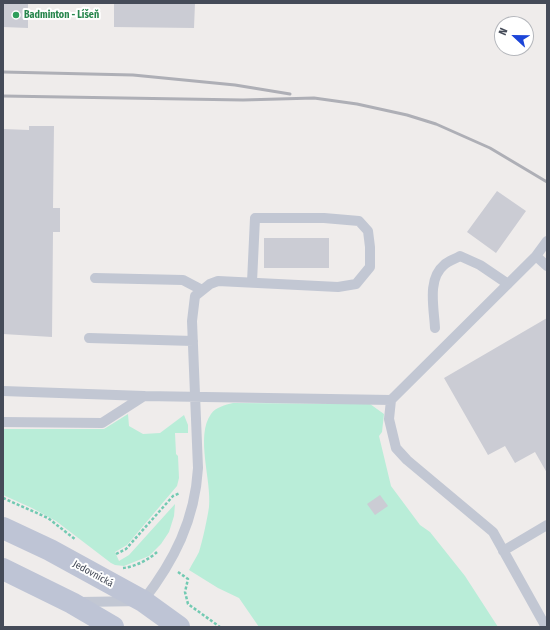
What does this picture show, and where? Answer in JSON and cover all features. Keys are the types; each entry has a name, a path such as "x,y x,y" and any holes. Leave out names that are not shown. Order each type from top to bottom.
{"main road":[{"name":"Jedovnická","path":"3,528 50,550 143,601 179,627"},
{"path":"3,569 72,603 113,627"}],"lane":[{"path":"72,603 143,601 156,585 178,547 186,529 197,485 198,468 192,321 195,296 210,284 218,281 338,286 356,284 370,267 368,231 360,221 324,218 255,218 252,282"},
{"path":"546,627 493,532 407,460 396,448 389,419 391,400 536,256 547,241"},
{"path":"435,328 435,276 444,264 460,256 480,265 508,284"},
{"path":"536,256 547,266"},
{"path":"95,278 183,280 202,290"},
{"path":"89,338 193,341"},
{"path":"3,391 144,396 391,400"},
{"path":"3,422 102,422 144,396"},
{"path":"503,551 547,525"}],"path":[{"path":"116,554 126,550 173,496 180,493"},
{"path":"3,498 48,518 76,541"},
{"path":"122,568 127,568 153,556"},
{"path":"188,604 220,627"}],"green space":[{"path":"233,403 370,404 384,414 382,432 379,436 391,486 420,525 430,532 465,576 498,627 259,627 239,598 218,588 189,570 199,552 209,507 204,446 206,423 215,410"},
{"path":"128,414 129,426 143,434 160,433 184,415 188,425 188,433 175,433 179,478 177,486 127,545 115,552 119,561 129,555 175,504 174,516 169,532 161,544 149,556 124,566 111,563 56,521 3,495 3,429 104,429"}],"building":[{"name":"Badminton - Líšeň","path":"3,3 28,3 28,28 3,27"},
{"path":"114,3 195,3 194,28 114,27"},
{"path":"29,126 54,126 53,208 60,208 60,232 53,232 52,337 3,334 3,129 29,130"},
{"path":"497,191 526,211 496,253 467,232"},
{"path":"264,238 329,238 329,268 264,268"},
{"path":"547,318 547,473 535,452 515,463 505,446 488,455 444,378"},
{"path":"380,495 388,506 375,515 367,504"}],"railway":[{"path":"3,72 133,75 235,85 290,94"},
{"path":"3,96 243,100 314,98 357,104 407,115 436,124 490,148 547,182"}],"place":[{"name":"Badminton - Líšeň","path":"16,15"}]}
